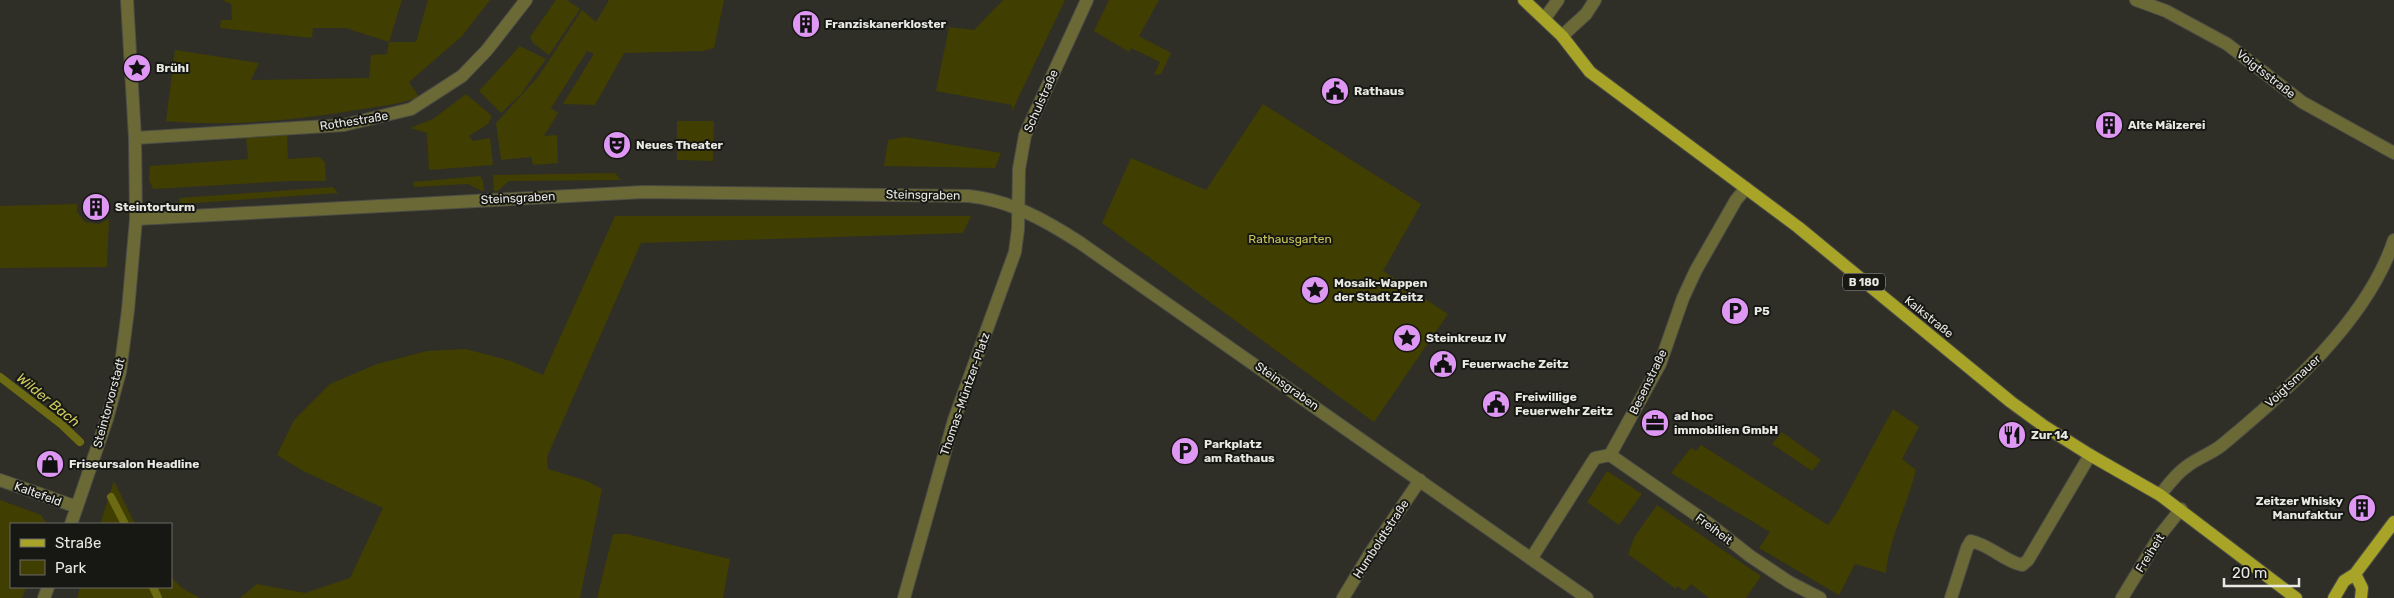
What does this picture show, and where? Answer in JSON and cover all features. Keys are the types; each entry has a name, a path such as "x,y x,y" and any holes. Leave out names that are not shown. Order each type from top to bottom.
{"main road":[{"name":"B 180","path":"1524,0 1562,36"},
{"name":"Kalkstraße","path":"1562,36 1590,72 1798,227 2011,402 2090,455 2181,509 2296,598"},
{"path":"2334,598 2344,581 2355,574 2394,522"},
{"path":"2355,574 2362,588 2361,598"}],"street":[{"path":"127,0 135,138 136,219"},
{"name":"Rothestraße","path":"135,138 344,125 411,109 462,76 487,50 526,0"},
{"name":"Schulstraße","path":"1018,208 1018,169 1025,135 1087,0"},
{"path":"1545,18 1558,0"},
{"path":"1562,36 1586,14 1595,0"},
{"name":"Voigtsstraße","path":"2136,0 2166,11 2227,44 2302,102 2394,154"},
{"name":"Besenstraße","path":"1610,455 1660,364 1683,298 1696,270 1736,200 1746,188"},
{"name":"Steinsgraben","path":"136,219 644,192 969,196 996,201 1018,208 1049,223 1080,242 1588,598"},
{"name":"Thomas-Müntzer-Platz","path":"904,598 907,580 954,420 1015,252 1018,208"},
{"name":"Steintorvorstadt","path":"71,523 102,437 120,372 136,219"},
{"name":"Voigtsmauer","path":"2160,495 2186,467 2220,446 2313,364 2355,313 2389,255 2394,240"},
{"path":"1531,559 1595,458 1610,455"},
{"name":"Freiheit","path":"1610,455 1708,523 1750,556 1789,582 1820,598"},
{"path":"1951,598 1967,548 1971,542 1979,543 2015,564 2022,565 2028,560 2090,455"},
{"name":"Kaltefeld","path":"0,480 79,501"},
{"name":"Humboldtstraße","path":"1342,598 1369,554 1420,480"},
{"name":"Freiheit","path":"2122,598 2161,534 2181,509"}],"green space":[{"path":"222,0 402,0 389,42 346,28 313,28 312,38 220,28 221,20 232,20 231,4"},
{"path":"428,0 490,0 462,36 409,82 419,97 384,106 290,119 240,123 166,121 175,50 259,63 251,80 369,78 371,55 387,54 389,42 416,42"},
{"path":"556,0 567,0 580,9 549,55 533,43 530,37"},
{"path":"609,0 724,0 714,48 703,51 624,53 595,105 563,104 594,54 587,51 551,108 558,113 544,136 557,135 558,163 533,165 531,157 501,160 496,123 538,77 582,10 596,22"},
{"path":"1003,0 1065,0 1012,111 1012,105 936,91 949,27 974,30"},
{"path":"1109,0 1159,0 1139,36 1171,53 1161,74 1154,75 1160,62 1131,48 1129,52 1094,31"},
{"path":"520,46 546,59 521,94 501,113 479,91"},
{"path":"466,94 492,116 488,124 469,136 473,141 490,138 493,165 429,170 427,133 410,128 433,119"},
{"name":"Rathausgarten","path":"1263,104 1421,204 1383,271 1448,314 1374,422 1102,223 1131,158 1206,190"},
{"path":"677,121 714,121 713,161 677,160"},
{"path":"287,135 288,159 320,157 325,163 326,181 290,181 153,189 149,180 150,166 248,159 246,137"},
{"path":"905,137 1001,153 995,168 884,166 888,140"},
{"path":"615,173 621,180 509,181 498,191 494,191 493,175"},
{"path":"480,176 483,181 484,192 468,184 414,187 413,182"},
{"path":"333,187 338,193 180,204 179,198"},
{"path":"77,204 77,212 85,222 99,224 109,219 107,267 0,268 0,206"},
{"path":"615,216 971,216 963,233 641,243 547,457 548,469 587,481 602,489 580,598 240,598 257,584 305,593 350,578 383,508 303,471 277,455 294,420 330,384 377,364 427,351 466,349 511,361 543,375"},
{"path":"1893,409 1919,427 1902,459 1916,470 1890,548 1886,573 1855,564 1839,595 1759,548 1770,532 1671,473 1691,448 1696,451 1701,445 1828,525 1838,511"},
{"path":"1782,432 1821,460 1812,471 1772,444"},
{"path":"1607,471 1642,494 1619,525 1587,502"},
{"path":"114,481 135,523 100,523"},
{"path":"0,500 41,515 46,523 10,523 10,588 26,588 22,598 0,598"},
{"path":"1657,505 1761,576 1746,598 1709,598 1691,584 1685,591 1677,586 1676,589 1628,554 1635,536"},
{"path":"613,534 627,534 730,559 723,598 597,598"},
{"path":"172,578 182,588 200,598 77,598 80,588 172,588"}],"waterway":[{"name":"Wilder Bach","path":"0,377 61,424 80,442"},
{"name":"Wilder Bach","path":"111,497 124,523"},
{"name":"Wilder Bach","path":"153,588 158,598"}],"place":[{"name":"Franziskanerkloster","path":"806,24"},
{"name":"Brühl","path":"137,68"},
{"name":"Rathaus","path":"1335,91"},
{"name":"Alte Mälzerei","path":"2109,125"},
{"name":"Neues Theater","path":"617,145"},
{"name":"Steintorturm","path":"96,207"},
{"name":"Mosaik-Wappen der Stadt Zeitz","path":"1315,290"},
{"name":"P5","path":"1735,311"},
{"name":"Steinkreuz IV","path":"1407,338"},
{"name":"Feuerwache Zeitz","path":"1443,364"},
{"name":"Freiwillige Feuerwehr Zeitz","path":"1496,404"},
{"name":"ad hoc immobilien GmbH","path":"1655,423"},
{"name":"Zur 14","path":"2012,435"},
{"name":"Parkplatz am Rathaus","path":"1185,451"},
{"name":"Friseursalon Headline","path":"50,464"},
{"name":"Zeitzer Whisky Manufaktur","path":"2362,508"}]}
